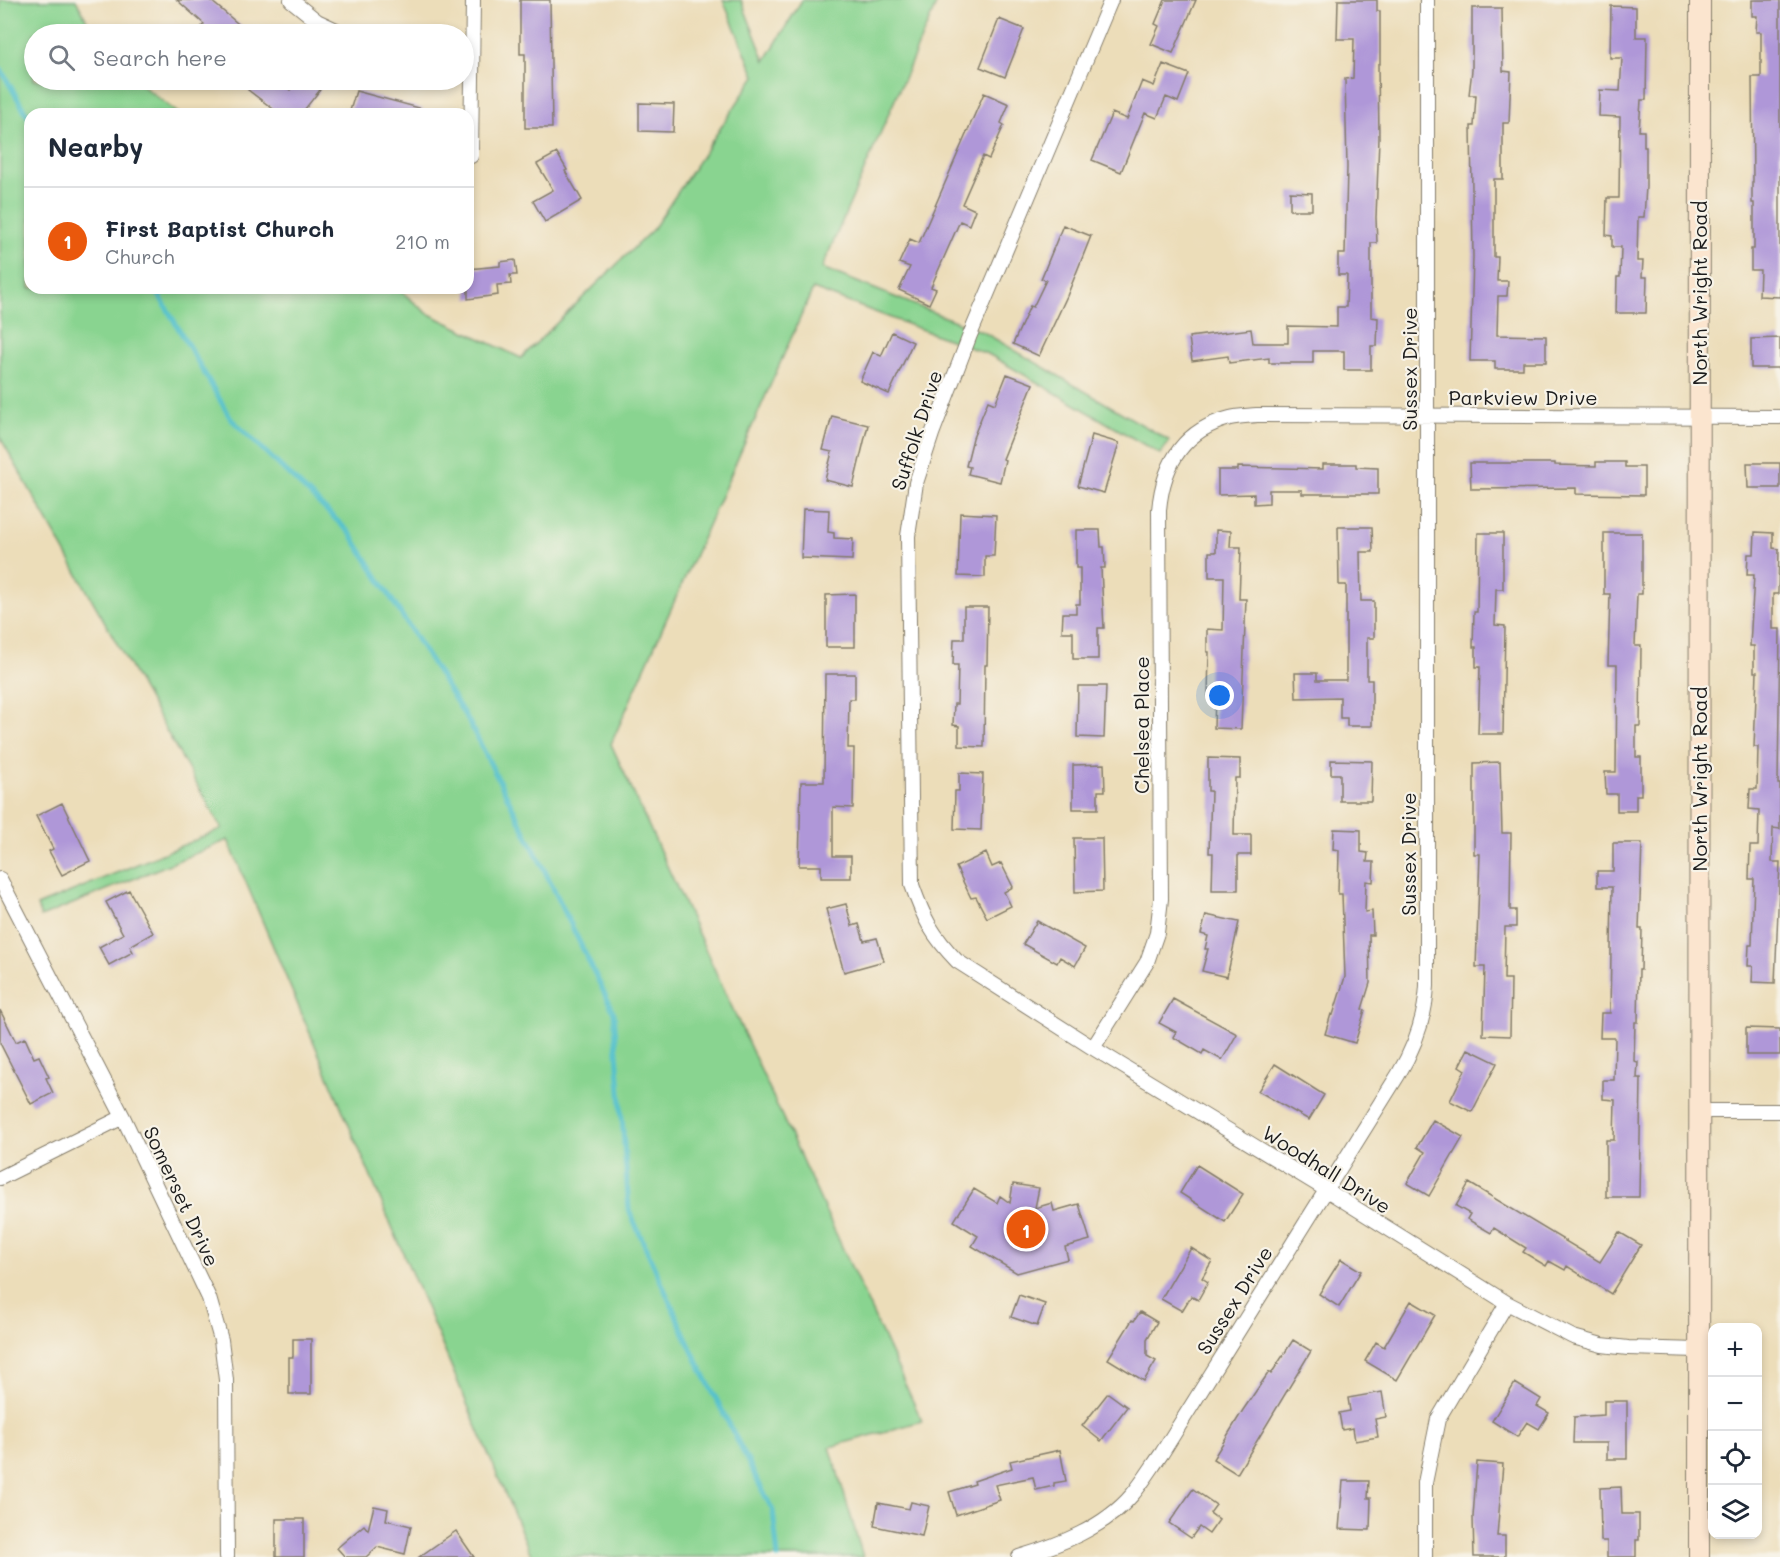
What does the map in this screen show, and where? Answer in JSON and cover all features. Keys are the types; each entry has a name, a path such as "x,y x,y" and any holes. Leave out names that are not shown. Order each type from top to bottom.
{"main road":[{"name":"North Wright Road","path":"1699,1557 1700,0"}],"street":[{"path":"291,0 323,24"},
{"path":"470,24 473,0"},
{"name":"Suffolk Drive","path":"957,961 924,921 912,885 908,536 916,483 970,335 1111,0"},
{"name":"Sussex Drive","path":"1019,1557 1073,1538 1101,1521 1131,1497 1162,1453 1410,1056 1420,1027 1426,1002 1427,0"},
{"path":"469,90 470,108"},
{"name":"Parkview Drive","path":"1230,418 1257,416 1780,417"},
{"name":"Chelsea Place","path":"1093,1048 1147,962 1157,933 1161,899 1161,489 1176,454 1190,438 1209,426 1230,418"},
{"name":"Somerset Drive","path":"0,879 123,1117 209,1298 221,1340 226,1380 228,1557"},
{"name":"Woodhall Drive","path":"957,961 1093,1048 1507,1303 1573,1337 1602,1345 1698,1350"},
{"path":"1699,1111 1780,1111"},
{"path":"0,1178 123,1117"},
{"path":"1425,1557 1425,1483 1438,1419 1507,1303"}],"green space":[{"path":"0,0 76,0 89,24 24,24 24,90 148,90 171,108 24,108 24,294 404,294 427,313 521,358 654,228 755,76 723,0 741,0 765,61 802,0 938,0 822,268 985,333 1170,441 1160,454 990,355 813,289 611,744 922,1421 830,1447 863,1557 532,1557 228,840 41,917 37,906 222,829 0,437"}],"building":[{"path":"177,0 210,0 238,24 204,24"},
{"path":"520,0 550,0 552,128 525,128 525,54 520,54"},
{"path":"1165,0 1196,0 1173,53 1151,44 1159,26 1155,24"},
{"path":"1338,0 1377,0 1377,11 1380,11 1377,243 1371,243 1371,317 1378,318 1377,346 1371,346 1371,370 1344,370 1344,351 1313,351 1313,363 1269,363 1269,358 1229,363 1228,356 1192,361 1189,337 1251,329 1253,343 1288,343 1288,326 1337,327 1337,307 1346,307 1347,275 1338,275 1338,254 1345,254 1347,167 1345,79 1353,78 1354,39 1337,39"},
{"path":"1752,0 1780,0 1780,297 1759,296 1760,270 1751,270 1751,249 1754,249 1752,77 1761,77 1761,32 1756,32 1757,16 1752,16"},
{"path":"1611,6 1636,7 1636,37 1647,37 1646,100 1641,100 1639,131 1644,131 1644,147 1646,147 1646,187 1644,217 1638,217 1637,261 1643,261 1642,277 1647,277 1646,313 1616,313 1621,247 1612,247 1612,236 1606,235 1607,198 1619,198 1620,117 1599,116 1600,90 1620,91 1622,58 1610,58"},
{"path":"1472,8 1502,8 1503,71 1511,72 1509,123 1503,123 1503,179 1494,179 1494,257 1498,257 1497,281 1508,281 1507,296 1498,296 1497,335 1546,336 1546,362 1523,362 1523,369 1495,369 1495,361 1470,361 1473,257 1471,126 1474,126 1476,95 1469,95 1472,70"},
{"path":"999,19 1024,29 1005,77 980,67"},
{"path":"1163,64 1189,74 1178,102 1166,97 1157,118 1145,113 1121,172 1092,160 1112,113 1127,119 1142,81 1154,86"},
{"path":"248,90 320,90 306,108 272,108"},
{"path":"356,91 419,108 351,108"},
{"path":"984,93 1009,104 1001,123 1004,125 989,159 983,156 962,204 975,210 969,225 960,221 931,287 936,289 929,304 899,290 910,267 899,263 910,239 919,243"},
{"path":"639,103 674,104 673,132 639,131"},
{"path":"557,153 582,200 545,222 533,201 553,190 537,164"},
{"path":"1290,192 1312,193 1312,210 1290,210"},
{"path":"1063,225 1091,236 1067,296 1039,356 1013,344 1030,306 1033,307 1046,280 1041,279"},
{"path":"515,260 517,275 510,275 511,284 497,285 498,295 468,299 468,294 474,294 474,268 500,266 500,262"},
{"path":"892,332 913,342 889,394 860,381 873,352 881,356"},
{"path":"1780,338 1780,368 1751,368 1751,339"},
{"path":"1007,374 1033,384 1003,459 1005,460 1000,482 968,474 970,467 966,466 973,438 988,401 995,404"},
{"path":"832,416 868,425 853,487 825,480 832,452 823,450"},
{"path":"1092,435 1119,443 1104,493 1078,486"},
{"path":"1596,462 1625,462 1625,467 1644,467 1644,495 1576,494 1576,488 1471,489 1470,463 1555,463 1555,465 1596,466"},
{"path":"1747,463 1780,463 1780,488 1748,488"},
{"path":"1323,464 1356,464 1356,467 1378,468 1378,494 1302,494 1302,490 1269,490 1269,503 1254,504 1254,494 1218,495 1218,470 1238,470 1238,467 1323,469"},
{"path":"803,509 829,510 828,532 834,533 834,538 853,539 852,560 801,558"},
{"path":"960,513 996,515 994,556 985,556 985,577 958,576"},
{"path":"1338,527 1372,527 1373,552 1360,552 1361,601 1374,601 1374,638 1367,638 1367,680 1372,680 1372,726 1347,726 1347,718 1340,718 1340,697 1296,698 1295,673 1317,673 1317,680 1346,680 1346,585 1339,585"},
{"path":"1076,530 1100,530 1101,547 1104,547 1105,568 1101,568 1104,628 1098,628 1098,659 1073,659 1073,632 1062,632 1063,613 1076,613 1076,604 1080,604 1080,568 1076,568"},
{"path":"1216,530 1231,531 1230,547 1241,547 1239,599 1246,599 1241,729 1214,728 1215,696 1208,696 1207,629 1223,630 1224,577 1209,577 1209,552 1216,552"},
{"path":"1755,532 1773,533 1773,548 1779,549 1778,594 1773,594 1773,629 1780,629 1778,784 1780,784 1780,829 1773,828 1772,862 1780,862 1775,983 1752,982 1753,966 1748,966 1749,945 1752,945 1754,879 1749,879 1750,846 1758,846 1759,810 1749,809 1750,789 1757,789 1758,747 1754,747 1757,672 1754,672 1754,646 1750,646 1754,575 1747,575 1748,554 1754,554"},
{"path":"1478,533 1503,533 1503,589 1496,589 1495,625 1505,626 1503,734 1478,734 1480,667 1476,667 1476,647 1473,647 1474,612 1477,612"},
{"path":"1604,533 1642,533 1642,594 1637,594 1635,646 1641,646 1640,726 1636,726 1636,757 1641,757 1641,795 1636,795 1636,811 1617,811 1617,794 1606,794 1605,772 1616,772 1617,665 1608,665 1610,594 1604,594"},
{"path":"855,594 855,647 826,647 826,595"},
{"path":"964,607 988,607 984,747 959,746 959,726 953,725 954,704 957,704 958,665 953,665 954,639 964,639"},
{"path":"825,674 855,674 855,699 849,699 848,748 854,748 853,808 833,807 833,856 851,856 851,878 821,878 821,866 799,866 801,782 824,782"},
{"path":"1078,686 1106,686 1104,738 1077,737"},
{"path":"1208,758 1240,759 1240,778 1235,778 1234,835 1251,835 1251,855 1238,855 1238,890 1212,890 1213,853 1209,853 1211,791 1208,791"},
{"path":"1331,760 1372,761 1371,801 1340,801 1340,774 1331,774"},
{"path":"1500,762 1502,833 1511,833 1510,910 1516,910 1516,927 1505,927 1504,979 1511,979 1510,1036 1483,1035 1485,967 1476,967 1480,854 1474,854 1474,763"},
{"path":"1104,764 1105,791 1098,791 1098,809 1073,809 1073,765"},
{"path":"959,773 983,774 981,830 954,829 955,791 959,791"},
{"path":"62,803 90,861 62,875 49,851 53,849 36,816"},
{"path":"1334,829 1361,830 1361,852 1368,853 1367,862 1374,862 1373,882 1366,881 1365,912 1372,911 1373,935 1369,935 1370,983 1355,1043 1325,1034 1345,977 1342,894 1338,894 1339,850 1333,849"},
{"path":"1074,838 1102,838 1103,891 1075,892"},
{"path":"1613,843 1642,843 1639,929 1642,929 1641,970 1639,970 1638,1022 1635,1022 1634,1061 1638,1062 1637,1078 1641,1078 1639,1197 1606,1197 1606,1140 1614,1140 1615,1100 1603,1099 1603,1080 1614,1080 1615,1038 1600,1038 1601,1013 1610,1013 1612,887 1597,887 1597,871 1613,871"},
{"path":"986,853 992,867 1001,863 1013,887 1004,892 1011,906 987,918 976,897 971,898 956,867"},
{"path":"129,890 153,933 130,946 133,952 109,965 99,947 123,934 106,902"},
{"path":"846,904 852,926 859,924 864,941 877,938 884,961 844,972 826,909"},
{"path":"1206,915 1239,922 1227,977 1202,971 1208,949 1205,949 1208,936 1201,934"},
{"path":"1037,921 1085,948 1075,966 1060,957 1057,963 1023,944"},
{"path":"1173,999 1237,1034 1222,1060 1204,1050 1202,1054 1173,1037 1176,1032 1159,1023"},
{"path":"0,1010 16,1042 25,1038 34,1058 39,1056 49,1077 46,1078 53,1093 31,1104 0,1043"},
{"path":"1746,1028 1780,1029 1780,1055 1746,1055"},
{"path":"1468,1049 1497,1063 1472,1112 1450,1101 1465,1070 1459,1066"},
{"path":"1275,1064 1324,1095 1309,1120 1258,1091"},
{"path":"1433,1120 1463,1137 1429,1196 1407,1183 1425,1152 1417,1147"},
{"path":"1197,1165 1243,1194 1225,1222 1180,1193"},
{"path":"1469,1183 1600,1262 1619,1232 1641,1245 1611,1294 1567,1266 1565,1270 1549,1261 1546,1266 1523,1252 1526,1248 1494,1228 1491,1233 1467,1219 1470,1214 1456,1206"},
{"path":"1013,1184 1039,1188 1035,1208 1052,1203 1054,1211 1079,1204 1090,1240 1065,1247 1068,1259 1017,1273 972,1246 978,1236 954,1221 974,1189 997,1203 1000,1196 1010,1203"},
{"path":"1191,1248 1212,1261 1202,1278 1208,1282 1198,1300 1191,1296 1182,1311 1161,1299"},
{"path":"1341,1259 1361,1271 1339,1307 1319,1294"},
{"path":"1019,1295 1045,1304 1037,1326 1011,1317"},
{"path":"1411,1301 1435,1315 1397,1380 1365,1361 1376,1342 1384,1347"},
{"path":"1140,1312 1157,1322 1147,1339 1147,1356 1156,1361 1144,1381 1108,1359 1132,1320 1134,1321"},
{"path":"293,1339 311,1339 311,1394 289,1394 289,1357 293,1357"},
{"path":"1293,1340 1311,1351 1237,1474 1213,1459 1243,1410 1269,1372 1271,1374"},
{"path":"1515,1383 1541,1399 1537,1406 1549,1413 1539,1429 1527,1422 1517,1437 1492,1421"},
{"path":"1382,1392 1386,1417 1375,1419 1378,1437 1355,1441 1353,1428 1342,1430 1339,1413 1350,1411 1348,1398"},
{"path":"1108,1393 1127,1407 1101,1441 1082,1426"},
{"path":"1604,1401 1627,1401 1627,1459 1607,1459 1607,1443 1573,1443 1574,1417 1604,1415"},
{"path":"1060,1450 1066,1481 1036,1490 1033,1477 995,1485 1000,1500 956,1515 949,1492 1012,1468 1010,1461"},
{"path":"1477,1462 1503,1464 1497,1536 1505,1536 1505,1557 1474,1557 1473,1517"},
{"path":"1343,1481 1369,1481 1370,1530 1339,1529"},
{"path":"1621,1487 1622,1514 1639,1514 1639,1540 1636,1540 1636,1557 1607,1557 1607,1541 1601,1541 1600,1488"},
{"path":"1193,1489 1216,1505 1210,1513 1219,1520 1209,1534 1199,1527 1191,1538 1169,1523"},
{"path":"911,1502 929,1506 922,1536 874,1526 878,1503 909,1509"},
{"path":"374,1506 388,1509 386,1520 411,1526 405,1554 377,1547 366,1557 345,1557 337,1548 364,1525 368,1530"},
{"path":"276,1519 304,1519 304,1557 276,1557"},
{"path":"456,1531 474,1557 419,1557"}],"waterway":[{"path":"0,68 24,110"},
{"path":"158,294 231,419 350,533 469,722 541,863 614,1013 629,1210 692,1351 773,1511 778,1557"}],"place":[{"name":"First Baptist Church","path":"1026,1229"}]}
